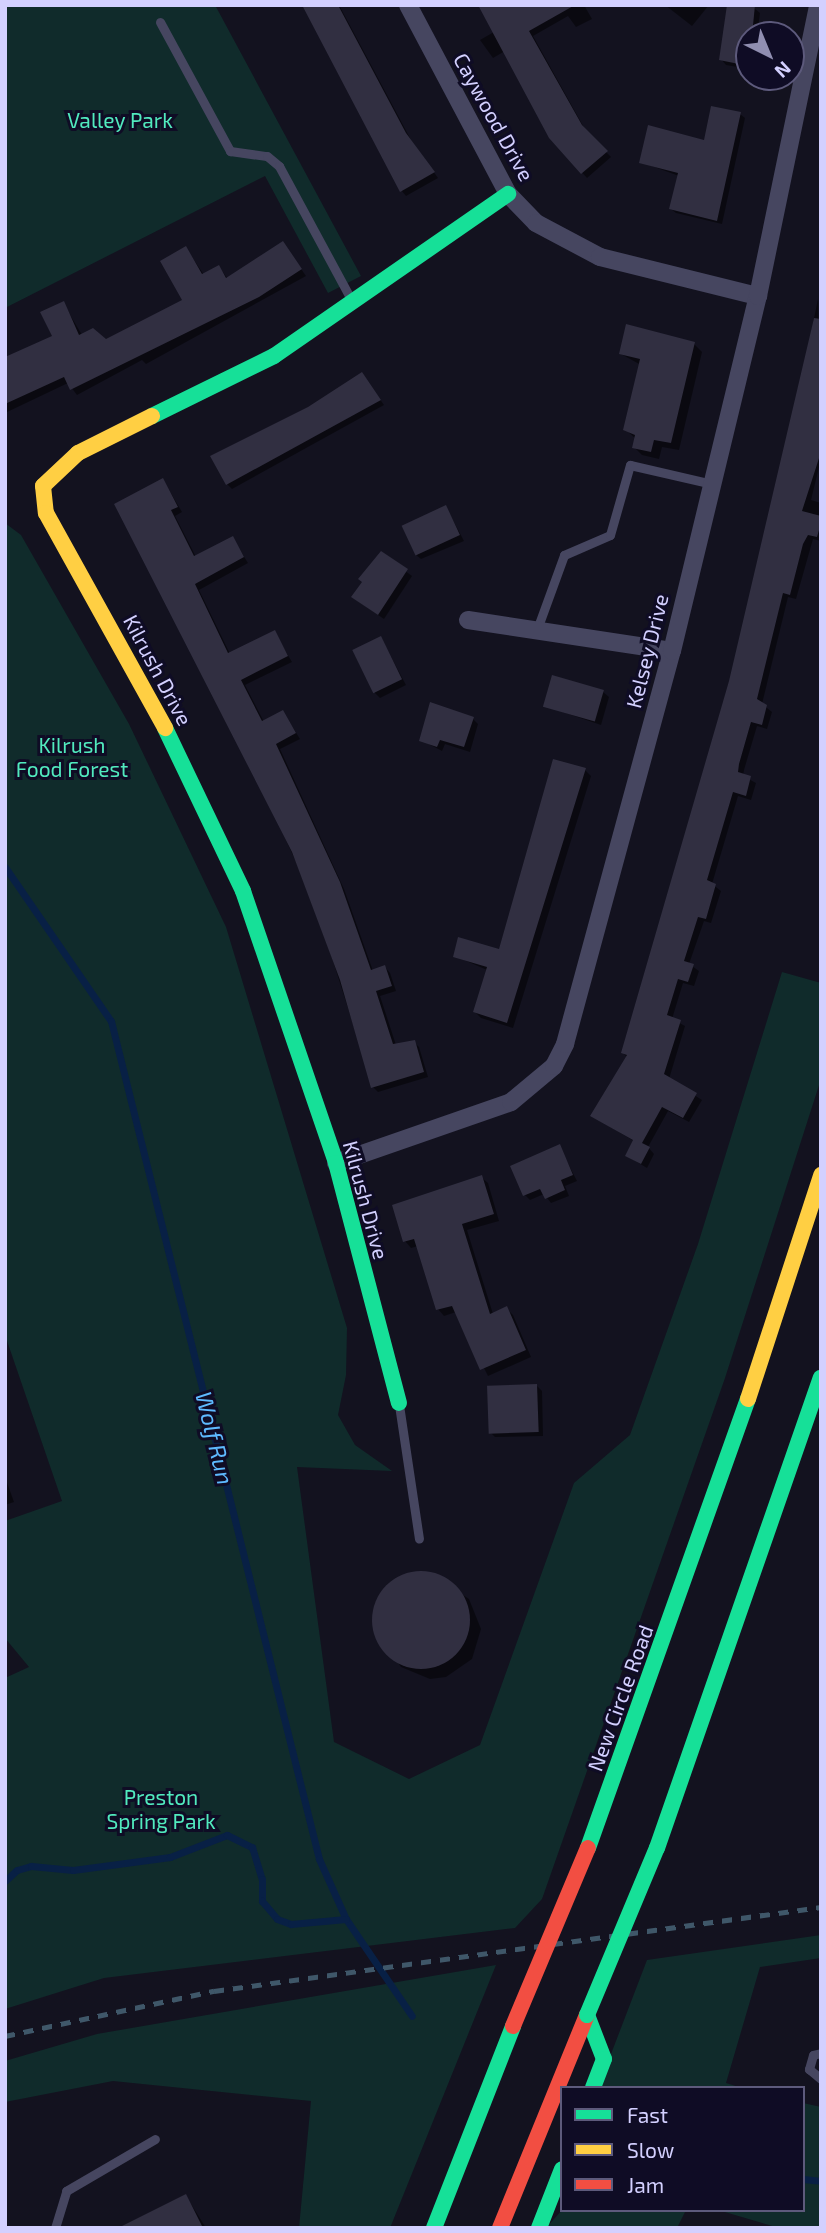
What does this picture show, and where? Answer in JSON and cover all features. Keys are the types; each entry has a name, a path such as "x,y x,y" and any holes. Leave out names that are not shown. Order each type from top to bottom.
{"main road":[{"name":"Kilrush Drive","path":"399,1403 336,1163 243,891 176,748 43,500 46,479 78,453 263,362 353,304 508,194"},
{"name":"New Circle Road","path":"435,2228 513,2026 587,1848 713,1504 821,1175"},
{"path":"500,2228 657,1848 821,1378"},
{"path":"587,2015 604,2059 594,2086"},
{"path":"539,2228 560,2174"}],"street":[{"name":"Caywood Drive","path":"408,5 508,194 536,223 600,257 758,296"},
{"name":"Kelsey Drive","path":"336,1163 511,1102 554,1066 585,979 672,651 758,296 818,5"},
{"path":"468,620 672,651"}],"lane":[{"path":"160,22 230,151 267,156 279,166 353,304"},
{"path":"536,632 564,555 610,535 630,465 712,484"},
{"path":"399,1403 419,1539"},
{"path":"821,2053 813,2055 810,2069 821,2080"},
{"path":"55,2228 66,2191 155,2139"}],"green space":[{"name":"Valley Park","path":"5,5 215,5 361,276 328,293 265,176 5,308"},
{"path":"5,523 21,535 129,724 226,927 347,1328 346,1375 338,1415 355,1445 392,1471 297,1467 334,1742 409,1779 480,1745 574,1483 630,1435 698,1244 782,972 821,983 821,1079 725,1378 542,1899 515,1928 104,1978 5,2009 5,1678 29,1667 5,1638 5,1521 62,1501 5,1335"},
{"path":"821,1935 821,1958 760,1967 726,2083 736,2086 599,2086 647,1960"},
{"path":"496,1965 390,2228 299,2228 311,2101 113,2081 5,2102 5,2061 97,2034"},
{"path":"805,2103 821,2107 821,2228 779,2228 725,2212 805,2212"},
{"path":"560,2212 685,2212 677,2228 546,2228"}],"building":[{"path":"302,5 338,5 406,133 435,172 400,192"},
{"path":"478,5 575,5 529,31 582,125 608,151 581,174 549,138"},
{"path":"727,5 755,5 753,21 735,21 735,63 719,60"},
{"path":"711,106 741,112 717,221 669,209 678,173 639,163 648,125 704,140"},
{"path":"283,241 302,269 259,297 70,390 64,377 5,404 5,357 52,336 40,312 64,301 79,335 93,328 106,339 182,300 160,261 186,246 202,274 219,265 226,278"},
{"path":"814,318 821,319 821,452 802,511 821,516 821,523 817,537 808,535 803,544 790,595 783,593 757,699 767,705 762,725 751,722 739,764 738,772 751,776 746,796 733,792 707,880 716,884 706,919 698,917 684,961 694,964 688,982 678,979 667,1015 681,1020 664,1074 697,1093 683,1118 662,1107 642,1143 650,1147 641,1164 625,1156 633,1140 590,1116 627,1055 621,1053 729,681"},
{"path":"626,324 695,342 671,443 654,440 651,452 632,448 635,435 623,430 640,359 619,354"},
{"path":"362,372 381,400 226,485 210,456 308,407"},
{"path":"163,478 178,507 171,510 194,556 233,536 244,557 195,584 228,653 275,630 288,656 241,680 262,721 283,710 296,733 276,744 340,882 371,970 385,965 392,986 376,991 393,1044 415,1040 424,1072 371,1088 340,980 292,852 114,504"},
{"path":"446,505 460,535 416,556 402,526"},
{"path":"381,551 408,569 378,615 351,597 362,582 358,579"},
{"path":"381,636 402,679 373,693 352,650"},
{"path":"552,675 604,690 595,722 543,707"},
{"path":"430,702 474,717 464,747 440,740 437,747 419,741"},
{"path":"553,759 586,768 507,1023 473,1012 487,967 453,957 458,937 499,949"},
{"path":"560,1144 573,1175 561,1180 565,1190 545,1199 540,1189 523,1196 510,1166"},
{"path":"482,1175 494,1214 462,1224 490,1314 507,1306 526,1350 480,1370 452,1306 436,1310 414,1239 403,1242 392,1205"},
{"path":"537,1384 539,1432 489,1434 487,1386"},
{"path":"421,1571 440,1575 456,1585 466,1601 470,1620 466,1639 456,1655 440,1665 421,1669 402,1665 386,1655 376,1639 372,1620 376,1601 386,1585 402,1575"},
{"path":"186,2194 203,2228 118,2228"}],"waterway":[{"name":"Wolf Run","path":"5,867 111,1021 319,1859 346,1919 412,2016"},
{"path":"5,1881 17,1870 31,1866 73,1870 170,1857 227,1835 252,1847 262,1879 262,1901 277,1919 291,1924 346,1919"},
{"name":"Wolf Run","path":"805,2179 821,2181"}],"railway":[{"path":"5,2036 214,1991 821,1907"}],"traffic: fast":[{"path":"152,416 274,356 508,194"},
{"path":"165,728 243,891 336,1163 399,1403"},
{"path":"657,1848 821,1378"},
{"path":"588,1848 748,1399"},
{"path":"587,2015 657,1848"},
{"path":"587,2015 604,2059 594,2086"},
{"path":"434,2228 513,2026"},
{"path":"539,2228 560,2174"}],"traffic: slow":[{"path":"152,416 78,453 43,486 46,513 165,728"},
{"path":"748,1399 821,1175"}],"traffic: jam":[{"path":"513,2026 588,1848"},
{"path":"500,2228 587,2015"}],"park label":[{"name":"Kilrush Food Forest","path":"72,757"},
{"name":"Preston Spring Park","path":"161,1809"}]}
